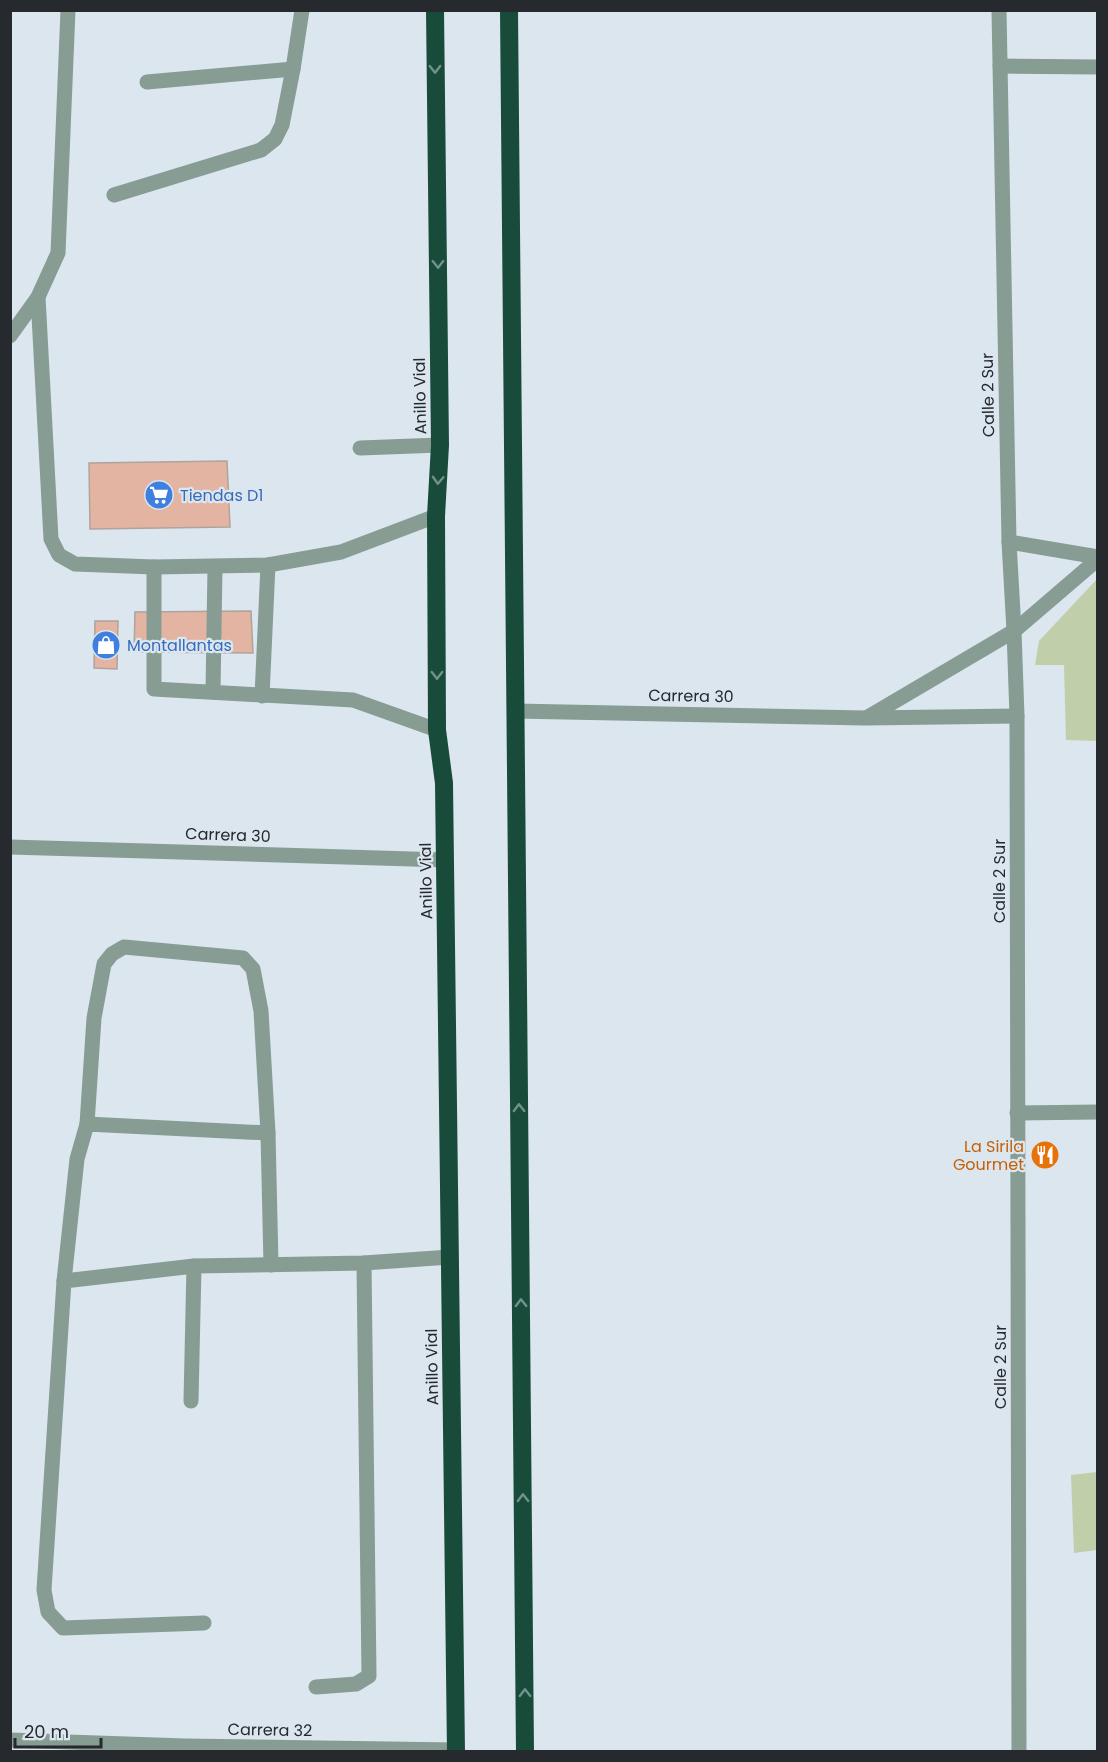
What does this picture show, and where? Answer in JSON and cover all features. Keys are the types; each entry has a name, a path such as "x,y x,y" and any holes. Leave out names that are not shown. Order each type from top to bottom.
{"highway":[{"name":"Anillo Vial","path":"435,10 440,445 436,516 437,730 444,783 456,1751"},
{"path":"508,10 525,1752"}],"street":[{"path":"10,336 38,297 58,253 69,10"},
{"path":"114,195 261,150 275,139 282,125 302,10"},
{"name":"Calle 2 Sur","path":"999,10 1009,542 1017,716 1019,1752"},
{"path":"1000,66 1098,67"},
{"path":"147,82 293,69"},
{"path":"38,297 51,539 59,555 75,564 154,567 268,565 341,552 436,516"},
{"path":"360,448 440,445"},
{"path":"1009,542 1098,558"},
{"path":"865,718 1014,631 1098,558"},
{"path":"262,696 268,565"},
{"path":"154,567 154,689 353,700 437,730"},
{"path":"213,692 215,567"},
{"name":"Carrera 30","path":"515,711 865,718 1017,716"},
{"name":"Carrera 30","path":"10,847 445,860"},
{"path":"204,1623 63,1628 48,1612 44,1590 64,1281 77,1159 87,1124 94,1018 104,964 112,954 124,947 243,958 253,969 261,1011 268,1133 271,1265"},
{"path":"1017,1113 1098,1112"},
{"path":"87,1124 268,1133"},
{"path":"64,1281 194,1266 364,1263 450,1257"},
{"path":"316,1687 356,1684 369,1676 364,1263"},
{"path":"191,1401 194,1266"},
{"name":"Carrera 32","path":"10,1740 185,1749 456,1751"}],"green space":[{"path":"1097,579 1097,741 1066,740 1064,665 1035,665 1039,641"},
{"path":"1097,1472 1097,1550 1074,1553 1071,1475"}],"building":[{"name":"Tiendas D1","path":"227,461 230,527 90,529 89,463"},
{"path":"251,611 253,653 134,652 135,612"},
{"name":"Montallantas","path":"95,621 118,621 117,669 94,668"}],"place":[{"name":"Tiendas D1","path":"159,495"},
{"name":"Montallantas","path":"106,645"},
{"name":"La Sirila Gourmet","path":"1045,1155"}]}
